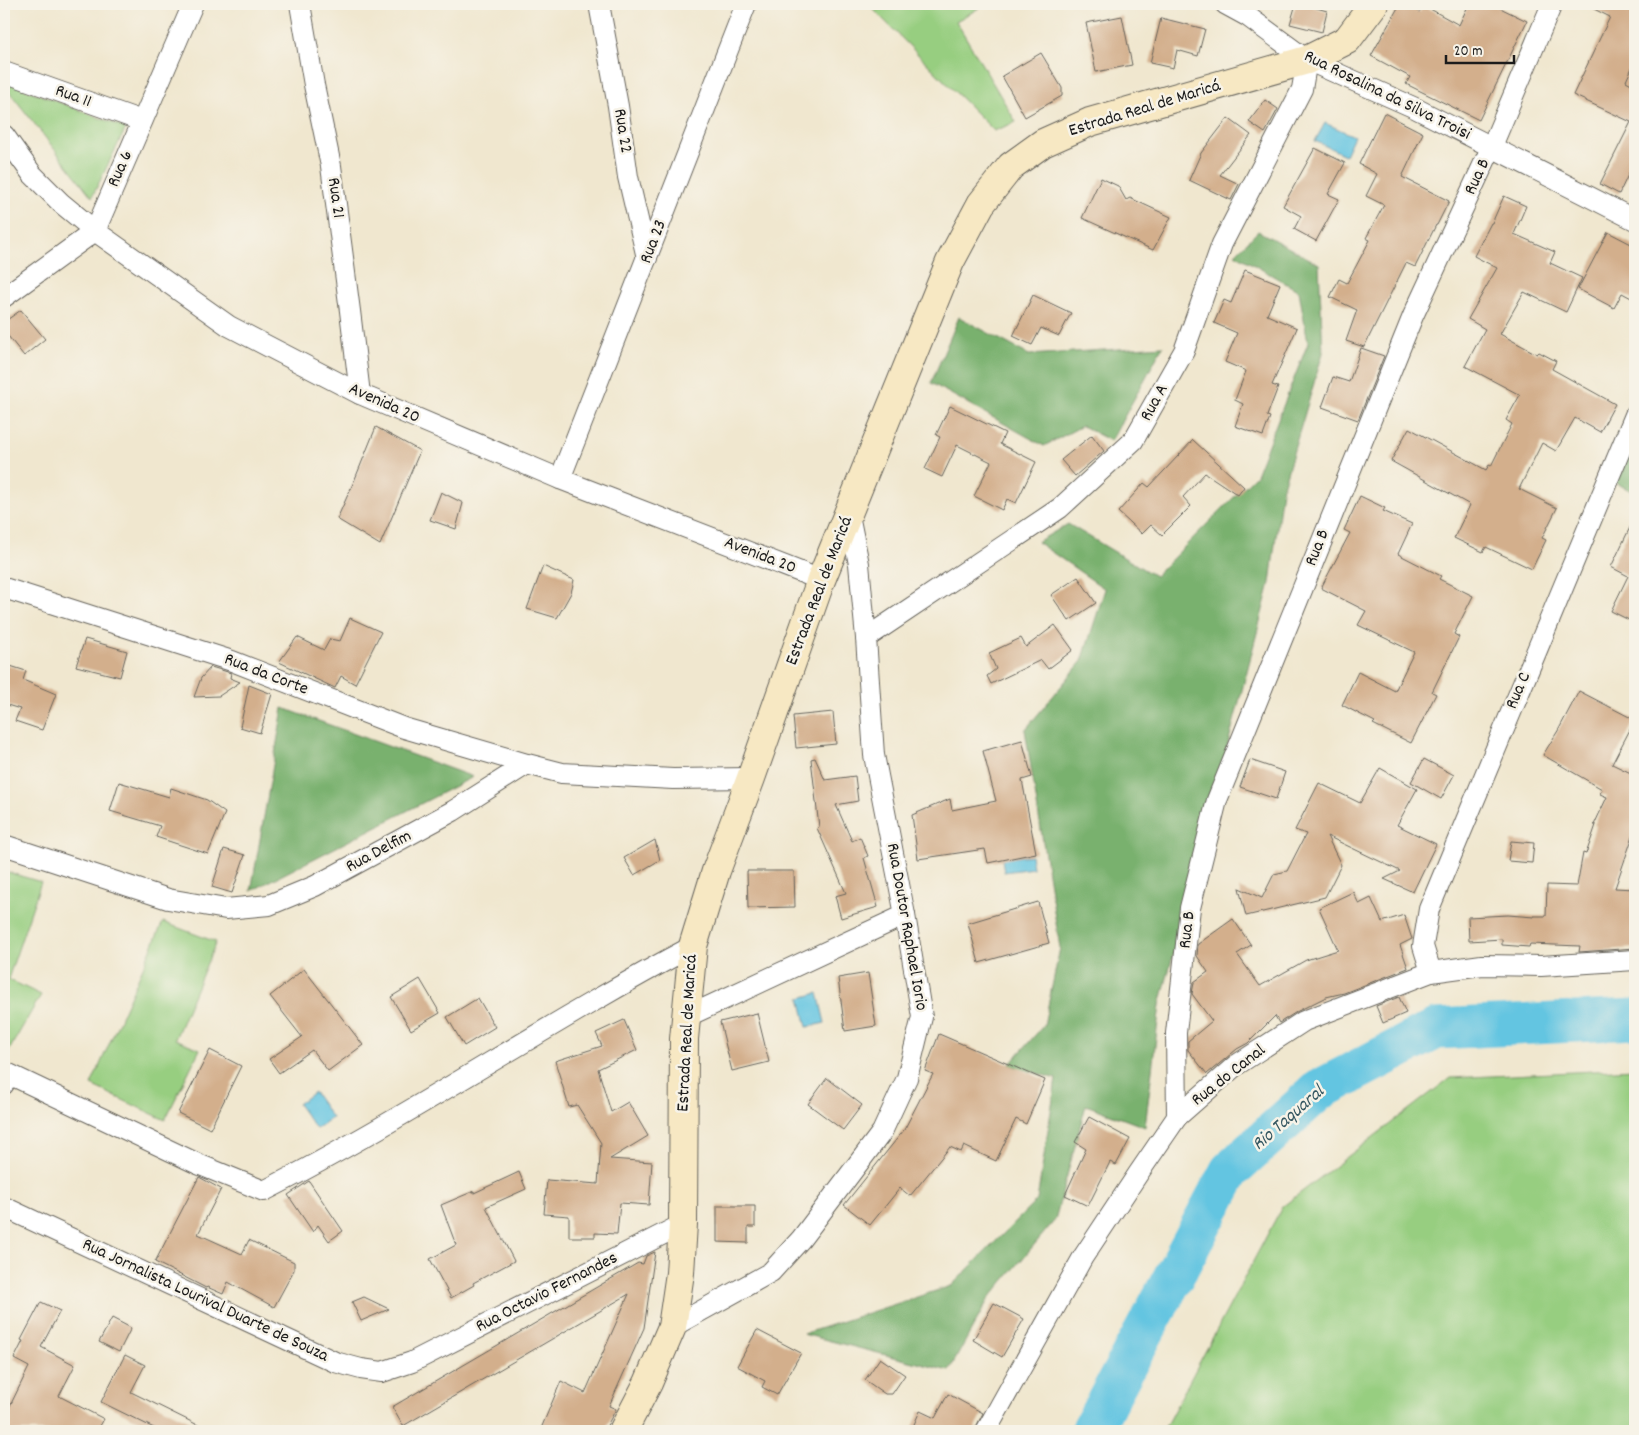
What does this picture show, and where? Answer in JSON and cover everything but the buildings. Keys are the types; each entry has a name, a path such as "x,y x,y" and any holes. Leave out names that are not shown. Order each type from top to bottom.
{"main road":[{"name":"Estrada Real de Maricá","path":"623,1431 648,1383 672,1326 680,1272 683,1224 684,1039 693,946 716,870 751,778 821,580 849,515 950,262 981,204 1011,166 1043,144 1090,122 1307,60 1347,40 1374,4"}],"street":[{"name":"Rua 6","path":"95,231 193,4"},
{"name":"Rua 21","path":"300,4 331,166 360,394"},
{"name":"Rua 22","path":"599,4 618,106 628,177 647,258"},
{"name":"Rua 23","path":"560,479 746,4"},
{"name":"Rua Rosalina da Silva Troisi","path":"1225,4 1245,10 1307,60 1413,107 1635,220"},
{"name":"Rua B","path":"1177,1118 1176,1033 1190,908 1217,800 1413,316 1492,146 1552,4"},
{"name":"Rua A","path":"866,638 1060,508 1134,441 1184,351 1222,244 1302,89 1307,60"},
{"name":"Rua 11","path":"4,72 142,121"},
{"name":"Avenida 20","path":"4,135 32,174 61,203 95,231 229,326 360,394 560,479 821,580"},
{"path":"4,297 95,231"},
{"name":"Rua C","path":"1431,972 1423,946 1429,910 1635,415"},
{"name":"Rua Doutor Raphael Iorio","path":"672,1326 771,1272 801,1239 882,1132 907,1078 922,1017 905,915 874,755 859,564 849,515"},
{"name":"Rua da Corte","path":"4,588 232,661 404,728 527,764"},
{"path":"527,764 562,773 673,779 751,778"},
{"name":"Rua Delfim","path":"4,845 168,899 226,909 269,905 315,886 454,811 527,764"},
{"path":"686,1017 905,915"},
{"path":"6,1079 198,1164 264,1191 350,1145 638,975 693,946"},
{"name":"Rua do Canal","path":"986,1431 1083,1257 1177,1118 1235,1066 1304,1021 1431,972 1482,965 1541,966 1635,960"},
{"name":"Rua Jornalista Lourival Duarte de Souza","path":"4,1207 335,1362 382,1372 412,1362"},
{"name":"Rua Octavio Fernandes","path":"412,1362 683,1224"}],"green space":[{"path":"868,4 987,4 956,21 1016,122 994,131"},
{"path":"4,81 126,128 92,197 4,85"},
{"path":"1258,231 1319,264 1323,353 1282,490 1270,583 1160,1005 1145,1127 1086,1105 1055,1220 988,1300 949,1371 803,1334 951,1286 1037,1200 1056,1079 1009,1065 1044,1025 1060,948 1025,730 1082,661 1105,589 1037,542 1068,524 1155,576 1256,475 1308,343 1299,291 1235,254"},
{"path":"959,317 1029,355 1163,346 1111,441 1082,426 1044,446 931,383"},
{"path":"1635,435 1635,493 1614,482"},
{"path":"283,708 473,777 251,891"},
{"path":"4,871 41,882 8,979 41,995 4,1059"},
{"path":"163,922 216,942 175,1039 200,1049 165,1120 91,1085"},
{"path":"1635,1069 1635,1431 1163,1431 1282,1207 1450,1078"}],"water":[{"path":"1325,123 1354,136 1345,155 1315,141"},
{"path":"1031,855 1033,868 1004,872 1002,859"},
{"path":"818,993 825,1023 807,1027 800,998"},
{"path":"314,1092 332,1118 316,1129 298,1104"}],"waterway":[{"name":"Rio Taquaral","path":"1091,1431 1230,1171 1319,1090 1436,1029 1635,1019"}]}
